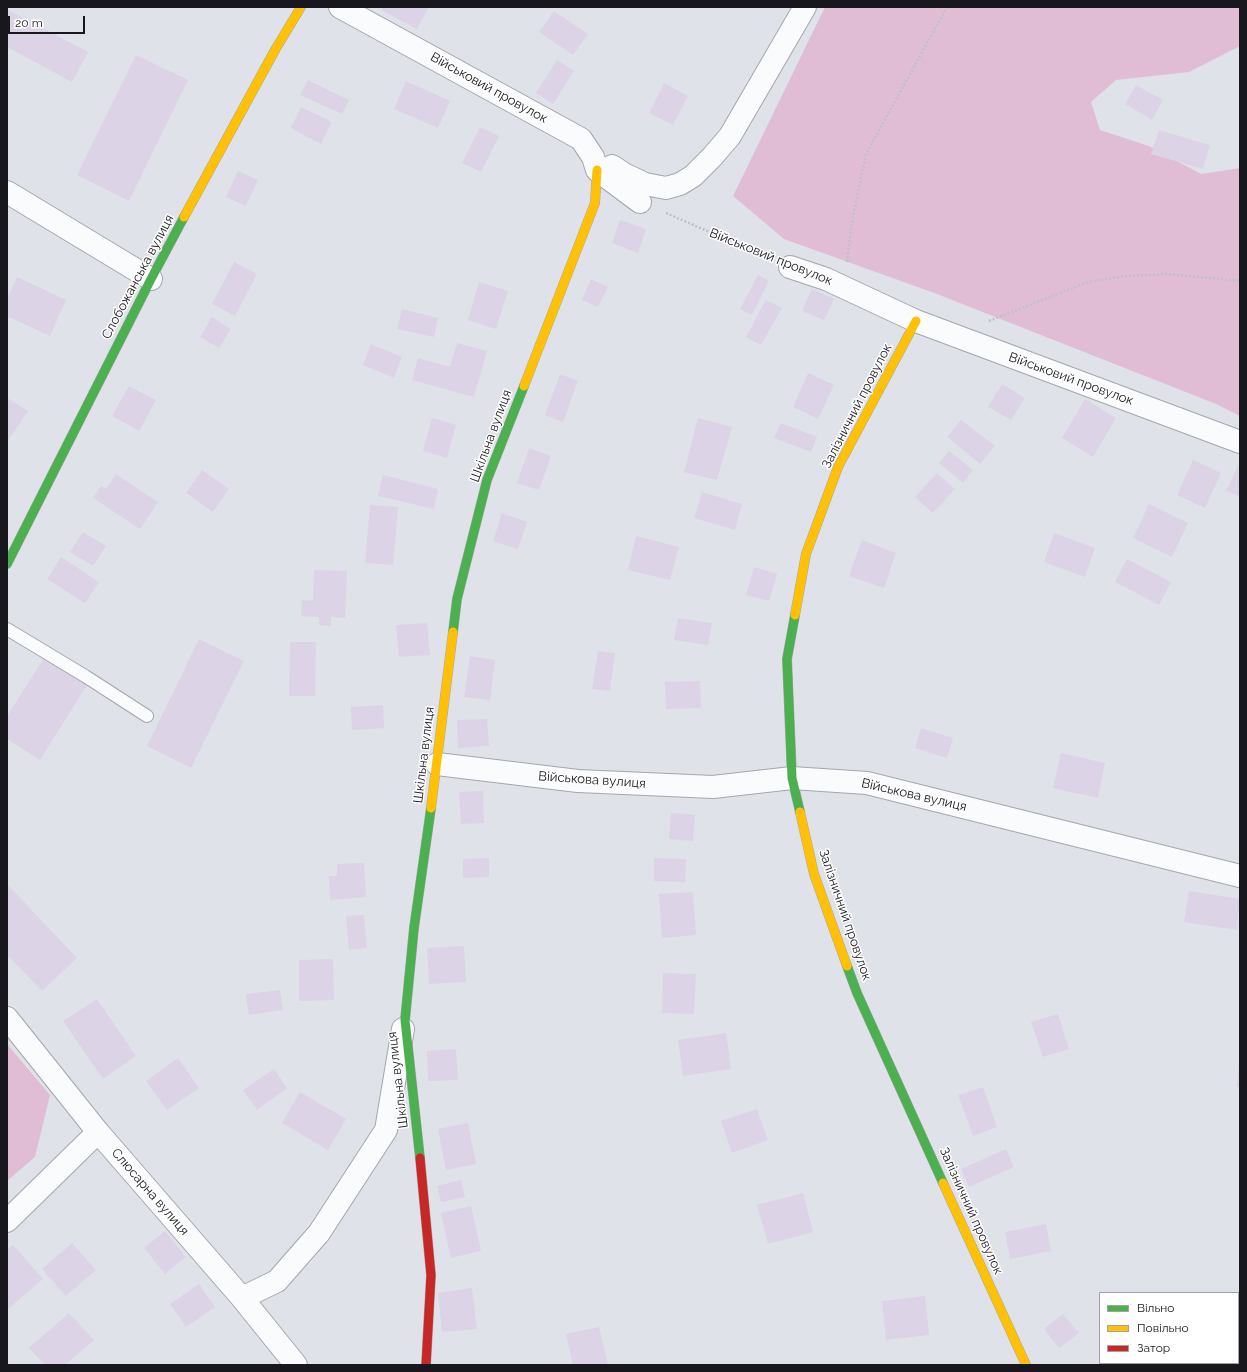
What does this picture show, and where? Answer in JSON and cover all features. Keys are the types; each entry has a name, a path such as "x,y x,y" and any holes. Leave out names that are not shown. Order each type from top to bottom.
{"street":[{"name":"Слобожанська вулиця","path":"7,564 151,279 275,50 301,7"},
{"name":"Військовий провулок","path":"340,7 581,139 593,157 597,170"},
{"path":"581,139 624,174 645,184 666,188 680,184 712,157 730,136 805,7"},
{"path":"597,170 640,202"},
{"name":"Шкільна вулиця","path":"426,1365 431,1275 421,1165 405,1020 414,928 437,764 457,599 488,480 595,204 597,170"},
{"path":"7,192 151,279"},
{"name":"Військовий провулок","path":"790,267 844,287 916,321 1240,442"},
{"name":"Залізничний провулок","path":"916,321 838,467 806,554 787,659 792,778 814,874 857,993 1026,1365"},
{"name":"Військова вулиця","path":"437,764 578,781 713,787 792,778 867,783 1240,876"},
{"name":"Слюсарна вулиця","path":"7,1018 98,1132 242,1298 296,1365"},
{"path":"242,1298 276,1281 320,1233 386,1130 405,1020"},
{"path":"7,1220 98,1132"}],"lane":[{"path":"7,629 85,676 147,716"}],"path":[{"path":"844,287 852,221 866,154 947,7"},
{"name":"Військовий провулок","path":"640,202 790,267"},
{"path":"982,324 1088,282 1127,276 1169,274 1240,281"}],"shaded area":[{"path":"825,7 1240,7 1240,46 1189,72 1116,80 1091,102 1100,130 1149,146 1201,174 1240,168 1240,416 1216,404 937,294 784,239 733,196"},
{"path":"7,1044 50,1095 35,1157 7,1181"}],"building":[{"path":"383,7 429,7 417,29 381,10"},
{"path":"7,9 88,52 72,82 7,47"},
{"path":"554,11 588,34 573,55 539,32"},
{"path":"136,55 188,80 129,201 77,175"},
{"path":"557,60 574,71 553,104 536,93"},
{"path":"308,80 349,100 342,114 300,95"},
{"path":"406,81 450,101 438,128 394,109"},
{"path":"664,83 688,96 673,125 649,113"},
{"path":"1136,85 1163,100 1152,120 1125,104"},
{"path":"301,107 332,122 321,144 291,128"},
{"path":"480,127 499,136 481,172 462,163"},
{"path":"1159,130 1210,145 1203,169 1151,154"},
{"path":"238,171 258,180 246,206 226,197"},
{"path":"620,220 646,229 638,253 612,243"},
{"path":"234,262 257,274 235,316 212,304"},
{"path":"758,275 769,281 752,315 740,309"},
{"path":"17,277 66,300 50,336 7,316 7,299"},
{"path":"591,279 608,287 598,307 582,300"},
{"path":"479,282 508,291 496,329 468,320"},
{"path":"812,289 834,299 824,320 802,311"},
{"path":"766,300 782,308 761,345 746,337"},
{"path":"402,309 438,318 434,337 397,329"},
{"path":"212,317 231,329 219,348 200,337"},
{"path":"457,343 487,351 474,397 412,380 418,358 450,367"},
{"path":"371,344 402,357 394,378 363,365"},
{"path":"808,373 834,385 818,419 793,407"},
{"path":"560,374 578,381 563,422 545,415"},
{"path":"1002,384 1025,398 1011,420 988,407"},
{"path":"129,386 156,400 139,431 112,416"},
{"path":"7,398 28,411 7,442"},
{"path":"1085,399 1116,418 1093,457 1062,438"},
{"path":"432,418 456,425 447,458 423,451"},
{"path":"698,418 732,427 717,480 684,472"},
{"path":"961,420 995,446 980,464 947,437"},
{"path":"781,423 817,437 811,452 774,438"},
{"path":"529,448 551,456 539,490 517,483"},
{"path":"949,451 973,470 963,483 939,463"},
{"path":"1193,460 1221,473 1205,508 1177,495"},
{"path":"1238,466 1240,466 1240,497 1226,490"},
{"path":"202,470 229,489 213,512 186,493"},
{"path":"937,473 955,489 933,513 915,497"},
{"path":"116,474 158,502 140,529 93,498 101,486 106,489"},
{"path":"383,475 438,489 434,509 378,496"},
{"path":"702,492 742,504 735,530 694,518"},
{"path":"1149,504 1188,523 1172,557 1133,538"},
{"path":"370,505 398,507 393,565 365,563"},
{"path":"502,513 527,522 518,549 493,541"},
{"path":"83,532 106,546 93,566 70,552"},
{"path":"1054,533 1095,548 1085,577 1044,562"},
{"path":"636,536 679,547 670,580 628,570"},
{"path":"862,540 896,553 884,588 849,576"},
{"path":"61,557 99,582 85,603 47,579"},
{"path":"1127,559 1171,582 1159,605 1115,582"},
{"path":"754,567 777,574 769,601 746,595"},
{"path":"314,570 347,571 345,618 331,617 331,626 319,625 319,617 301,616 302,600 313,601"},
{"path":"678,618 712,623 708,645 674,640"},
{"path":"427,623 430,655 399,657 396,625"},
{"path":"199,639 244,661 191,768 147,746"},
{"path":"290,642 316,642 315,696 289,696"},
{"path":"598,651 615,653 610,691 592,689"},
{"path":"470,656 495,660 490,700 464,697"},
{"path":"44,658 87,685 40,760 7,739 7,716"},
{"path":"700,681 701,708 666,709 665,682"},
{"path":"383,705 384,728 352,730 351,707"},
{"path":"487,719 489,746 458,748 457,720"},
{"path":"921,728 953,738 947,758 915,748"},
{"path":"1061,753 1105,763 1098,798 1053,788"},
{"path":"483,791 484,823 461,824 459,792"},
{"path":"671,813 695,815 693,841 669,839"},
{"path":"489,858 489,877 463,878 463,859"},
{"path":"654,858 686,859 685,882 654,881"},
{"path":"364,863 366,897 330,900 329,876 337,876 337,864"},
{"path":"7,884 77,958 42,991 7,955"},
{"path":"1189,891 1240,899 1237,930 1184,922"},
{"path":"693,892 696,935 662,938 659,894"},
{"path":"364,915 367,948 349,950 346,916"},
{"path":"464,946 466,982 429,984 427,948"},
{"path":"333,959 334,1000 299,1001 299,960"},
{"path":"663,973 696,974 694,1014 662,1013"},
{"path":"280,990 283,1010 249,1015 246,994"},
{"path":"97,999 136,1056 103,1079 63,1021"},
{"path":"1058,1014 1069,1049 1043,1057 1031,1022"},
{"path":"726,1033 731,1069 683,1076 678,1040"},
{"path":"456,1049 458,1080 428,1081 427,1051"},
{"path":"178,1058 199,1088 167,1110 146,1081"},
{"path":"1239,1066 1240,1087 1237,1087"},
{"path":"274,1069 287,1088 257,1110 243,1090"},
{"path":"983,1087 997,1127 973,1136 958,1095"},
{"path":"300,1092 346,1119 328,1150 282,1123"},
{"path":"757,1109 768,1140 732,1153 721,1121"},
{"path":"468,1123 476,1164 446,1170 438,1129"},
{"path":"1006,1149 1014,1167 969,1187 961,1169"},
{"path":"461,1180 465,1197 441,1202 437,1186"},
{"path":"803,1193 813,1232 768,1244 757,1205"},
{"path":"471,1206 481,1251 451,1258 441,1213"},
{"path":"1046,1224 1051,1251 1010,1259 1005,1232"},
{"path":"165,1231 186,1257 165,1274 144,1248"},
{"path":"72,1243 96,1270 66,1296 42,1269"},
{"path":"13,1245 43,1279 7,1310 7,1250"},
{"path":"199,1284 215,1307 186,1327 170,1304"},
{"path":"472,1288 477,1329 442,1332 438,1293"},
{"path":"925,1296 929,1335 886,1340 882,1301"},
{"path":"69,1313 94,1340 65,1365 45,1365 29,1348"},
{"path":"1063,1314 1079,1333 1059,1348 1044,1329"},
{"path":"599,1327 608,1365 573,1365 566,1334"}],"traffic: fast":[{"path":"7,564 151,279 184,217"},
{"path":"453,632 457,599 487,480 524,386"},
{"path":"795,615 787,659 792,778 800,812"},
{"path":"420,1158 405,1020 414,928 431,808"},
{"path":"847,966 857,993 943,1183"}],"traffic: slow":[{"path":"184,217 275,50 301,7"},
{"path":"524,386 595,203 597,170"},
{"path":"795,615 806,554 838,467 916,321"},
{"path":"431,808 453,632"},
{"path":"800,812 814,874 847,966"},
{"path":"943,1183 1026,1365"}],"traffic: jam":[{"path":"420,1158 431,1275 426,1365"}]}
